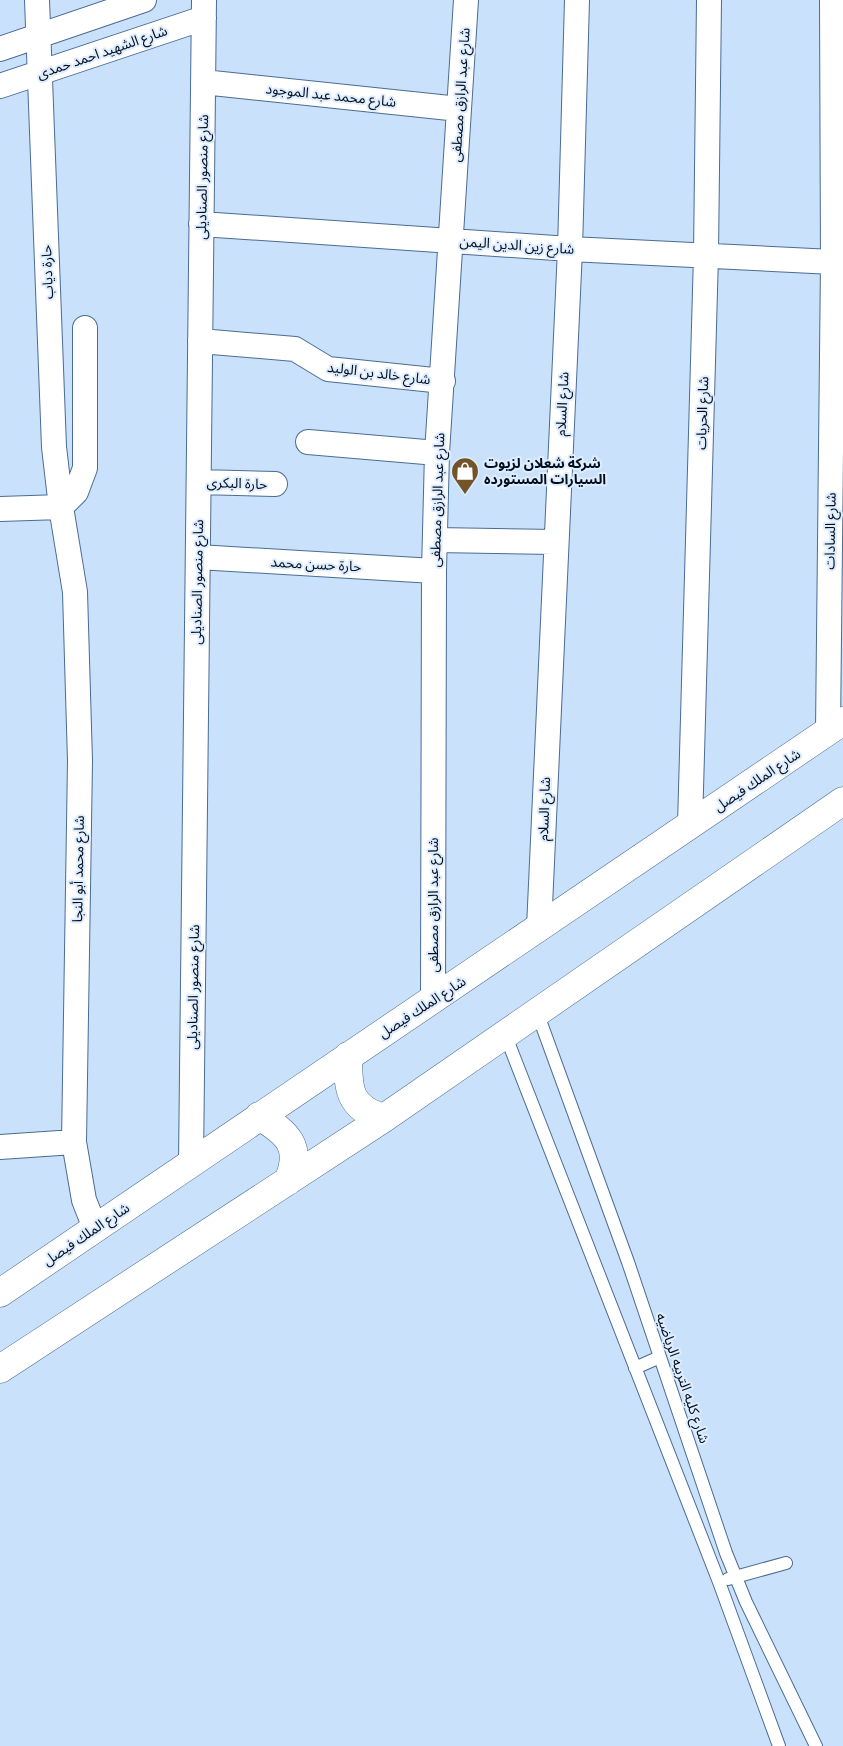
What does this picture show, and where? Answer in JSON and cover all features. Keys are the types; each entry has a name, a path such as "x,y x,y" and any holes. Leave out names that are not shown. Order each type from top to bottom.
{"main road":[{"name":"شارع الملك فيصل","path":"0,1293 836,726"},
{"path":"0,1369 384,1118 843,801"},
{"path":"348,1056 348,1086 353,1098 361,1108 371,1114 384,1118"},
{"path":"259,1116 285,1133 292,1144 295,1156 293,1169 288,1181"}],"street":[{"name":"حارة دياب","path":"37,0 52,417 61,507"},
{"path":"0,49 144,0"},
{"name":"شارع عبد الرازق مصطفى","path":"433,1000 434,571 437,453 466,0"},
{"name":"شارع السلام","path":"539,928 555,542 570,249 577,0"},
{"name":"شارع الحريات","path":"690,825 706,255 709,0"},
{"name":"شارع السادات","path":"832,0 838,154 833,262 836,726"},
{"name":"شارع الشهيد احمد حمدى","path":"0,86 40,73 204,9"},
{"name":"شارع منصور الصناديلى","path":"191,1163 204,9"},
{"name":"شارع محمد عبد الموجود","path":"203,82 459,109"},
{"name":"شارع زين الدين اليمن","path":"202,224 570,249 833,262"},
{"path":"0,509 61,507 76,492 85,468 85,328"},
{"name":"شارع خالد بن الوليد","path":"200,341 295,350 328,369 443,381"},
{"path":"308,442 437,453"},
{"name":"حارة البكرى","path":"199,482 275,484"},
{"name":"شارع محمد أبو النجا","path":"61,507 75,592 80,761 74,1142 84,1200 95,1228"},
{"path":"436,540 555,542"},
{"name":"حارة حسن محمد","path":"198,557 434,571"},
{"path":"0,1147 74,1142"}],"lane":[{"name":"شارع كليه التربيه الرياضيه","path":"537,1012 628,1262 735,1577 816,1746"},
{"path":"505,1034 719,1582 779,1746"},
{"path":"635,1368 660,1357"},
{"path":"719,1582 786,1563"}],"place":[{"name":"شركة شعلان لزيوت السيارات المستورده","path":"465,495"}]}
